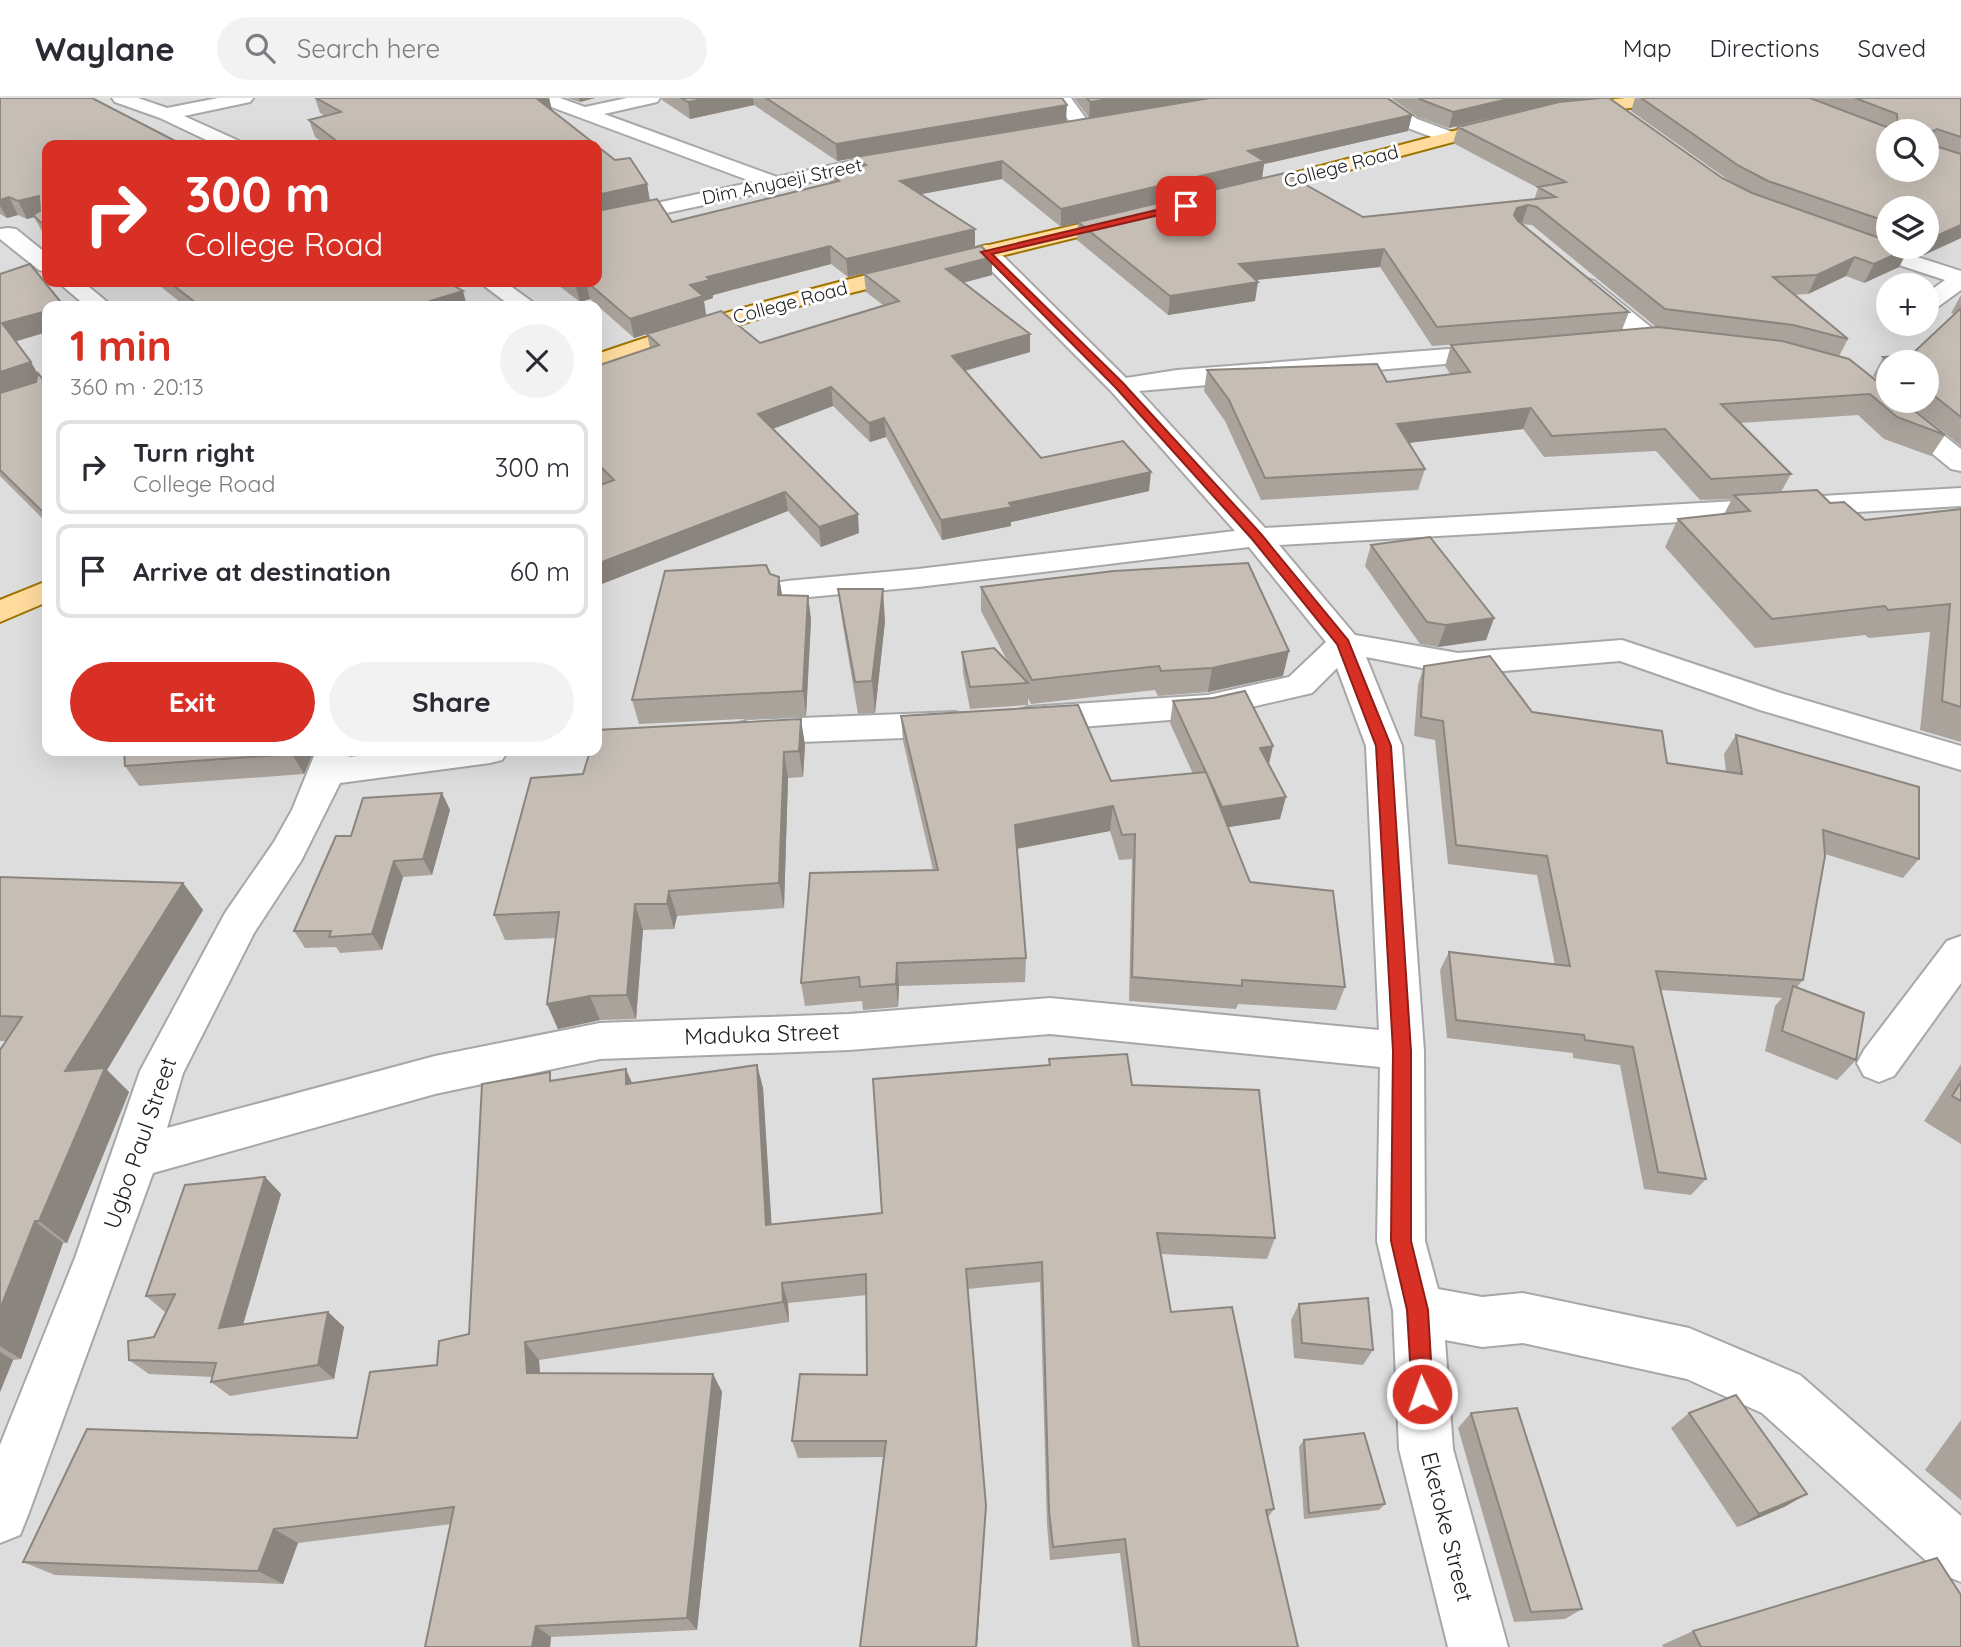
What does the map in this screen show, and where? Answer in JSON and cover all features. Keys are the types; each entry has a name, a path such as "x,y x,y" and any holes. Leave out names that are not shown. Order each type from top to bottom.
{"main road":[{"name":"College Road","path":"1228,196 1533,116 1605,104 1683,98"},
{"name":"College Road","path":"602,360 675,334 780,303 1146,215"},
{"path":"0,612 42,592"}],"street":[{"path":"121,98 166,114 221,140"},
{"path":"166,114 244,98"},
{"path":"544,98 774,183"},
{"path":"583,113 651,98"},
{"path":"1058,132 1090,126 1062,98"},
{"path":"1374,98 1411,122 1448,137"},
{"path":"1605,104 1635,125"},
{"name":"Dim Anyaeji Street","path":"602,221 928,152"},
{"path":"4,235 34,226"},
{"path":"1829,234 1961,278"},
{"path":"4,235 42,262"},
{"name":"Eketoke Street","path":"986,252 1120,386 1257,537 1344,643 1384,746 1402,1051 1401,1241 1418,1310 1426,1449 1478,1647"},
{"path":"1564,268 1649,338"},
{"path":"1939,295 1961,278"},
{"path":"75,287 94,301"},
{"path":"498,287 518,301"},
{"path":"1622,341 1649,338 1676,341"},
{"path":"1120,386 1177,377 1526,349"},
{"path":"1899,413 1961,463"},
{"path":"787,590 918,578 1257,537 1961,497"},
{"path":"717,733 993,721 1221,704 1300,685 1344,643 1458,664 1622,650 1772,702 1961,758"},
{"path":"330,761 410,756"},
{"name":"Ugbo Paul Street","path":"0,1515 70,1336 135,1157 162,1070 239,924 288,850 330,761"},
{"path":"1879,1063 1961,952"},
{"name":"Maduka Street","path":"135,1157 435,1075 600,1041 849,1032 1049,1016 1262,1035 1402,1051"},
{"path":"1418,1310 1482,1322 1523,1318 1689,1354 1781,1394 1961,1554"}],"shaded area":[{"path":"0,98 1961,98 1961,1647 0,1647"}],"building":[{"path":"0,98 92,98 173,140 42,140 42,223 33,215 40,211 39,196 18,201 9,197 0,200"},
{"path":"316,98 536,98 590,140 335,140 309,120 341,112"},
{"path":"681,98 708,98 688,102"},
{"path":"766,98 1062,98 1067,105 836,144"},
{"path":"1087,98 1114,98 1090,102"},
{"path":"1210,98 1387,98 1412,115 1248,151 1264,161 1061,209 1002,161 900,181 975,229 846,259 830,246 707,277 710,280 690,285 703,296 630,319 593,287 602,287 602,210 657,199 672,222 839,181 829,172 866,165 855,157"},
{"path":"1418,98 1512,98 1453,112"},
{"path":"1609,98 1722,178 1752,193 1876,237 1876,259 1885,259 1874,264 1855,257 1817,275 1773,277 1848,339 1793,325 1665,309 1537,207 1528,205 1517,208 1514,215 1518,221 1629,312 1437,327 1384,249 1239,264 1258,282 1170,296 1078,222 1285,173 1363,217 1556,197 1538,187 1566,182 1458,127 1559,102"},
{"path":"1641,98 1810,98 1876,123 1876,182 1939,182 1939,147 1961,154 1961,225 1939,235 1939,196 1876,196 1876,218 1768,181 1739,166"},
{"path":"1855,98 1961,98 1961,137 1939,130 1939,119 1897,119 1897,114"},
{"path":"602,150 615,160 630,158 647,184 602,194"},
{"path":"981,246 992,257 946,269 1030,334 952,356 1041,458 1123,441 1151,472 1009,503 1012,507 941,520 884,418 869,423 831,387 758,414 858,514 819,527 785,492 602,562 602,484 614,480 602,468 602,364 659,345 647,334 721,311 760,343 899,301 864,274"},
{"path":"30,264 42,279 42,287 49,287 60,301 42,301 42,312 2,323 31,362 0,372 0,274"},
{"path":"175,287 456,287 463,291 430,301 194,301"},
{"path":"1961,308 1961,417 1939,400 1939,350 1916,350 1931,336 1939,336 1939,329"},
{"path":"1658,327 1782,341 1849,359 1876,380 1876,399 1870,394 1721,404 1791,474 1711,479 1665,429 1552,436 1531,408 1397,424 1425,469 1265,478 1229,400 1207,370 1377,364 1387,382 1470,372 1451,345"},
{"path":"38,373 42,378 42,511 0,470 0,393 36,382"},
{"path":"1892,413 1917,413 1945,435"},
{"path":"1817,490 1830,503 1844,502 1865,520 1961,509 1961,707 1942,701 1950,604 1888,610 1885,606 1772,619 1678,519 1750,511 1734,495"},
{"path":"1430,537 1494,618 1446,625 1427,622 1371,545"},
{"path":"1248,563 1289,651 1212,668 1161,671 1159,666 1032,680 981,587 1114,571"},
{"path":"766,565 770,574 779,577 778,595 808,596 803,691 632,700 665,571"},
{"path":"838,589 883,589 872,681 855,682"},
{"path":"994,648 1028,683 970,687 962,652"},
{"path":"1490,656 1532,712 1662,731 1667,763 1742,774 1736,735 1919,787 1919,859 1823,830 1825,856 1803,980 1656,971 1706,1179 1658,1172 1633,1047 1585,1040 1584,1035 1456,1020 1449,952 1570,966 1547,856 1456,845 1443,721 1421,717 1424,666"},
{"path":"1245,691 1273,746 1260,748 1286,797 1222,807 1173,701 1213,698"},
{"path":"1078,705 1111,781 1206,772 1250,882 1333,891 1345,987 1242,980 1242,986 1132,977 1135,834 1122,835 1113,806 1015,825 1026,958 897,963 896,984 860,987 859,977 801,983 810,873 938,870 901,716"},
{"path":"801,719 799,751 784,752 779,883 669,891 667,904 635,904 627,995 590,996 547,1004 559,912 494,915 531,778 583,774 588,756 602,756 602,730"},
{"path":"124,756 264,756 125,766"},
{"path":"442,793 423,859 394,861 372,934 329,937 331,931 294,931 336,836 351,836 363,798"},
{"path":"0,877 183,883 65,1071 105,1068 39,1221 35,1221 0,1309 0,1050 22,1017 0,1016"},
{"path":"1793,986 1864,1013 1856,1060 1782,1031"},
{"path":"1127,1054 1132,1085 1259,1090 1275,1238 1157,1233 1171,1312 1232,1307 1274,1509 1266,1510 1298,1647 1139,1647 1125,1539 1053,1547 1049,1511 1042,1262 966,1269 986,1506 976,1647 860,1647 886,1441 792,1441 800,1374 867,1375 866,1274 782,1283 783,1302 525,1342 527,1373 713,1374 687,1618 536,1626 532,1647 425,1647 454,1507 274,1529 258,1571 23,1562 87,1429 357,1438 370,1372 437,1365 439,1341 469,1334 482,1084 550,1072 550,1081 626,1069 626,1084 757,1065 766,1225 882,1213 873,1079 1050,1065 1049,1059"},
{"path":"1961,1082 1961,1101 1952,1096"},
{"path":"265,1177 219,1328 328,1312 318,1365 211,1382 216,1363 129,1360 128,1341 154,1337 175,1294 146,1296 185,1185"},
{"path":"1368,1298 1373,1350 1302,1343 1299,1304"},
{"path":"1736,1395 1807,1494 1759,1514 1689,1413"},
{"path":"1517,1408 1582,1609 1531,1612 1471,1413"},
{"path":"1364,1433 1385,1504 1309,1513 1304,1440"},
{"path":"1937,1558 1961,1595 1961,1647 1701,1647 1693,1631"}],"route":[{"path":"1186,206 986,252 1120,386 1257,537 1344,643 1384,746 1402,1051 1401,1241 1418,1310 1422,1394"}]}
